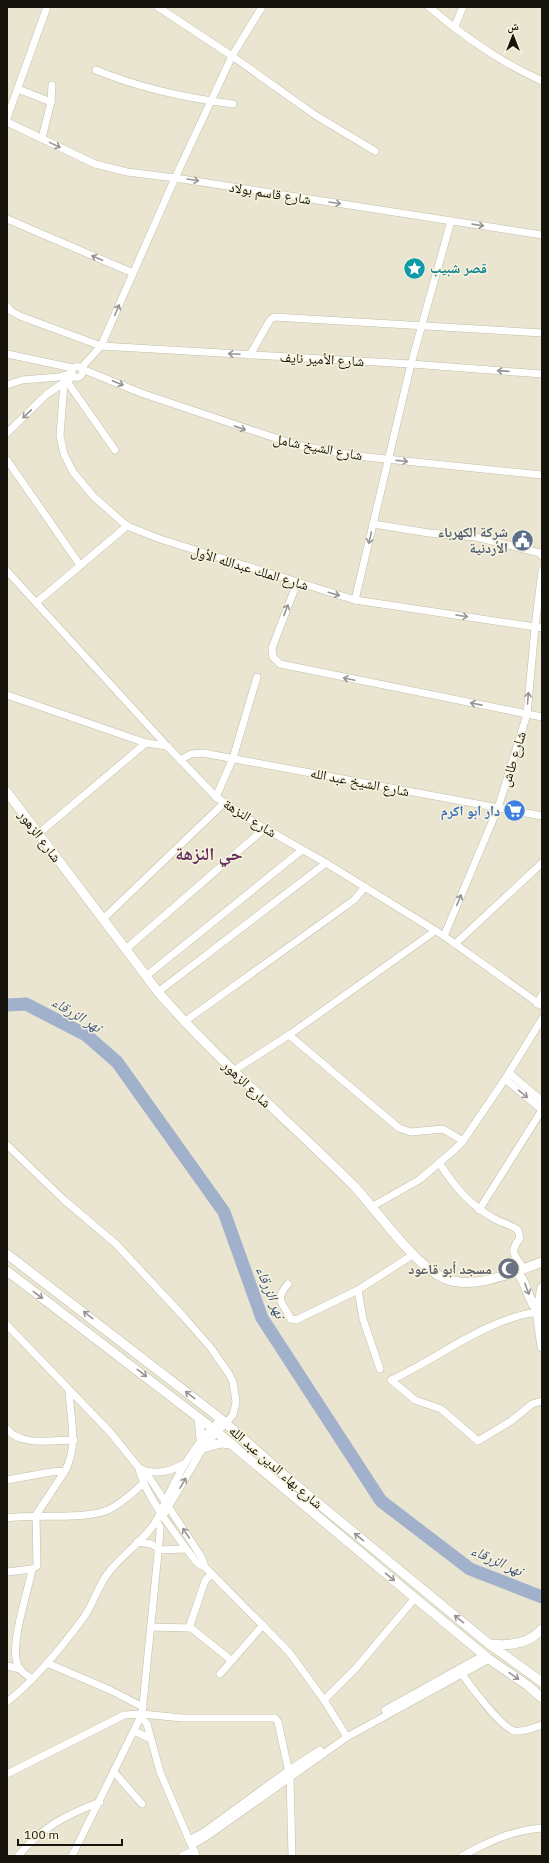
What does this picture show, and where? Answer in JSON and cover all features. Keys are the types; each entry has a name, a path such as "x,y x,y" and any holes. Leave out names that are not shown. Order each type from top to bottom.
{"main road":[{"name":"شارع الزهور","path":"7,792 158,992 184,1022 373,1206 414,1254 438,1275 457,1281 475,1282 542,1262"},
{"name":"شارع بهاء الدين عبد الله","path":"7,1254 223,1422 290,1480 489,1644 542,1682"},
{"path":"519,1269 532,1303 537,1311"},
{"name":"شارع بهاء الدين عبد الله","path":"7,1271 232,1444 487,1657 527,1685 542,1698"},
{"path":"542,1288 537,1311 542,1348"},
{"path":"199,1418 202,1444 232,1444"},
{"path":"489,1644 508,1645 522,1642 537,1635 542,1629"},
{"path":"527,1685 542,1690"}],"street":[{"path":"7,118 47,7"},
{"path":"158,7 232,56 314,115 376,151"},
{"path":"429,7 454,28 497,56 542,81"},
{"path":"454,28 463,7"},
{"path":"7,354 73,372 80,376 81,369 101,346 175,178 232,56 259,8"},
{"path":"96,70 126,82 211,101 233,104"},
{"path":"42,138 51,102 52,85"},
{"path":"18,89 51,102"},
{"name":"شارع قاسم بولاد","path":"7,122 95,164 127,172 175,178 542,235"},
{"path":"7,219 133,273"},
{"path":"355,600 410,364 451,221"},
{"path":"542,230 542,235"},
{"name":"شارع الأمير نايف","path":"7,306 10,311 20,316 101,346 410,364 542,374"},
{"path":"250,355 270,320 274,317 542,333"},
{"name":"شارع الشيخ شامل","path":"81,369 141,393 296,446 350,455 542,475"},
{"path":"7,433 47,394 65,381 73,372"},
{"path":"7,385 22,380 59,377 73,372"},
{"path":"65,381 115,450"},
{"name":"شارع الملك عبدالله الأول","path":"65,381 60,436 64,454 73,472 94,497 127,526 160,539 355,600 538,628"},
{"path":"7,460 80,565"},
{"path":"373,524 429,533 476,536 541,554"},
{"path":"36,602 127,526"},
{"name":"شارع النزهة","path":"7,570 167,746 224,804 264,829 365,886 444,936 540,1005"},
{"name":"شارع طاش","path":"444,936 498,808 527,714 538,628 542,571"},
{"path":"297,583 272,648 273,657 280,664 542,717"},
{"path":"216,797 233,758 257,677"},
{"path":"7,695 146,743 167,746"},
{"path":"38,834 146,743"},
{"name":"شارع الشيخ عبد الله","path":"180,760 197,753 233,758 542,816"},
{"path":"103,920 224,804"},
{"path":"126,949 264,829"},
{"path":"146,976 302,850"},
{"path":"158,992 326,863"},
{"path":"455,944 542,863"},
{"path":"184,1022 354,900 365,886"},
{"path":"233,1071 289,1035 435,931"},
{"path":"540,1005 542,995"},
{"path":"373,1206 419,1180 440,1164 463,1141 507,1076 542,1019"},
{"path":"289,1035 399,1128 411,1132 443,1129 463,1141"},
{"path":"507,1076 542,1101"},
{"path":"479,1210 542,1110 507,1076"},
{"path":"7,1144 63,1199 116,1244 212,1348 229,1374 234,1388 236,1402 233,1415 214,1430 186,1462 164,1501 159,1516 161,1529 142,1713 100,1802 72,1856"},
{"path":"440,1164 458,1190 479,1210 518,1230 520,1238 514,1247 513,1253 519,1269"},
{"path":"288,1284 280,1293 280,1297 294,1320 358,1290 414,1254"},
{"path":"358,1290 363,1319 380,1369"},
{"path":"537,1311 523,1314 489,1329 391,1380 415,1400 441,1408 478,1441 511,1420 532,1404 542,1401"},
{"path":"7,1326 110,1432 142,1469 202,1558 205,1567 289,1652 324,1700 346,1735"},
{"path":"7,1572 32,1569 37,1566 36,1515 65,1471 72,1455 74,1440 69,1390"},
{"path":"8,1431 25,1439 74,1440"},
{"path":"7,1702 47,1663 84,1616 107,1574 159,1516 169,1507 202,1444"},
{"path":"142,1469 159,1473 167,1472 186,1462"},
{"path":"142,1469 144,1483 159,1516 197,1563 205,1567"},
{"path":"7,1480 65,1471"},
{"path":"7,1518 36,1515 65,1516 106,1511 144,1483"},
{"path":"137,1542 151,1544 158,1549 186,1550"},
{"path":"32,1569 30,1585 18,1623 17,1656 20,1668 32,1679"},
{"path":"189,1628 205,1581 211,1574"},
{"path":"324,1700 356,1668 415,1598"},
{"path":"151,1626 189,1628 231,1660"},
{"path":"220,1674 263,1626"},
{"path":"182,1856 289,1774 346,1735 487,1657"},
{"path":"47,1663 110,1690 142,1713 147,1724 149,1738 169,1794 193,1848"},
{"path":"7,1666 20,1668"},
{"path":"460,1671 484,1703 509,1729 516,1731 542,1725"},
{"path":"7,1778 10,1772 124,1715 142,1713 182,1718 275,1718 278,1722 289,1774 292,1856"},
{"path":"134,1731 149,1738"},
{"path":"114,1772 142,1804"},
{"path":"18,1856 32,1840 63,1817 100,1802"},
{"path":"462,1856 511,1833 542,1828"}],"waterway":[{"name":"نهر الزرقاء","path":"7,1005 26,1004 86,1035 117,1062 224,1212 262,1318 381,1501 470,1569 542,1597"}],"place":[{"name":"قصر شبيب","path":"414,268"},
{"name":"شركة الكهرباء الأردنية","path":"523,540"},
{"name":"دار ابو اكرم","path":"515,811"},
{"name":"مسجد أبو قاعود","path":"508,1269"}],"district":[{"name":"حي النزهة","path":"209,853"}]}
